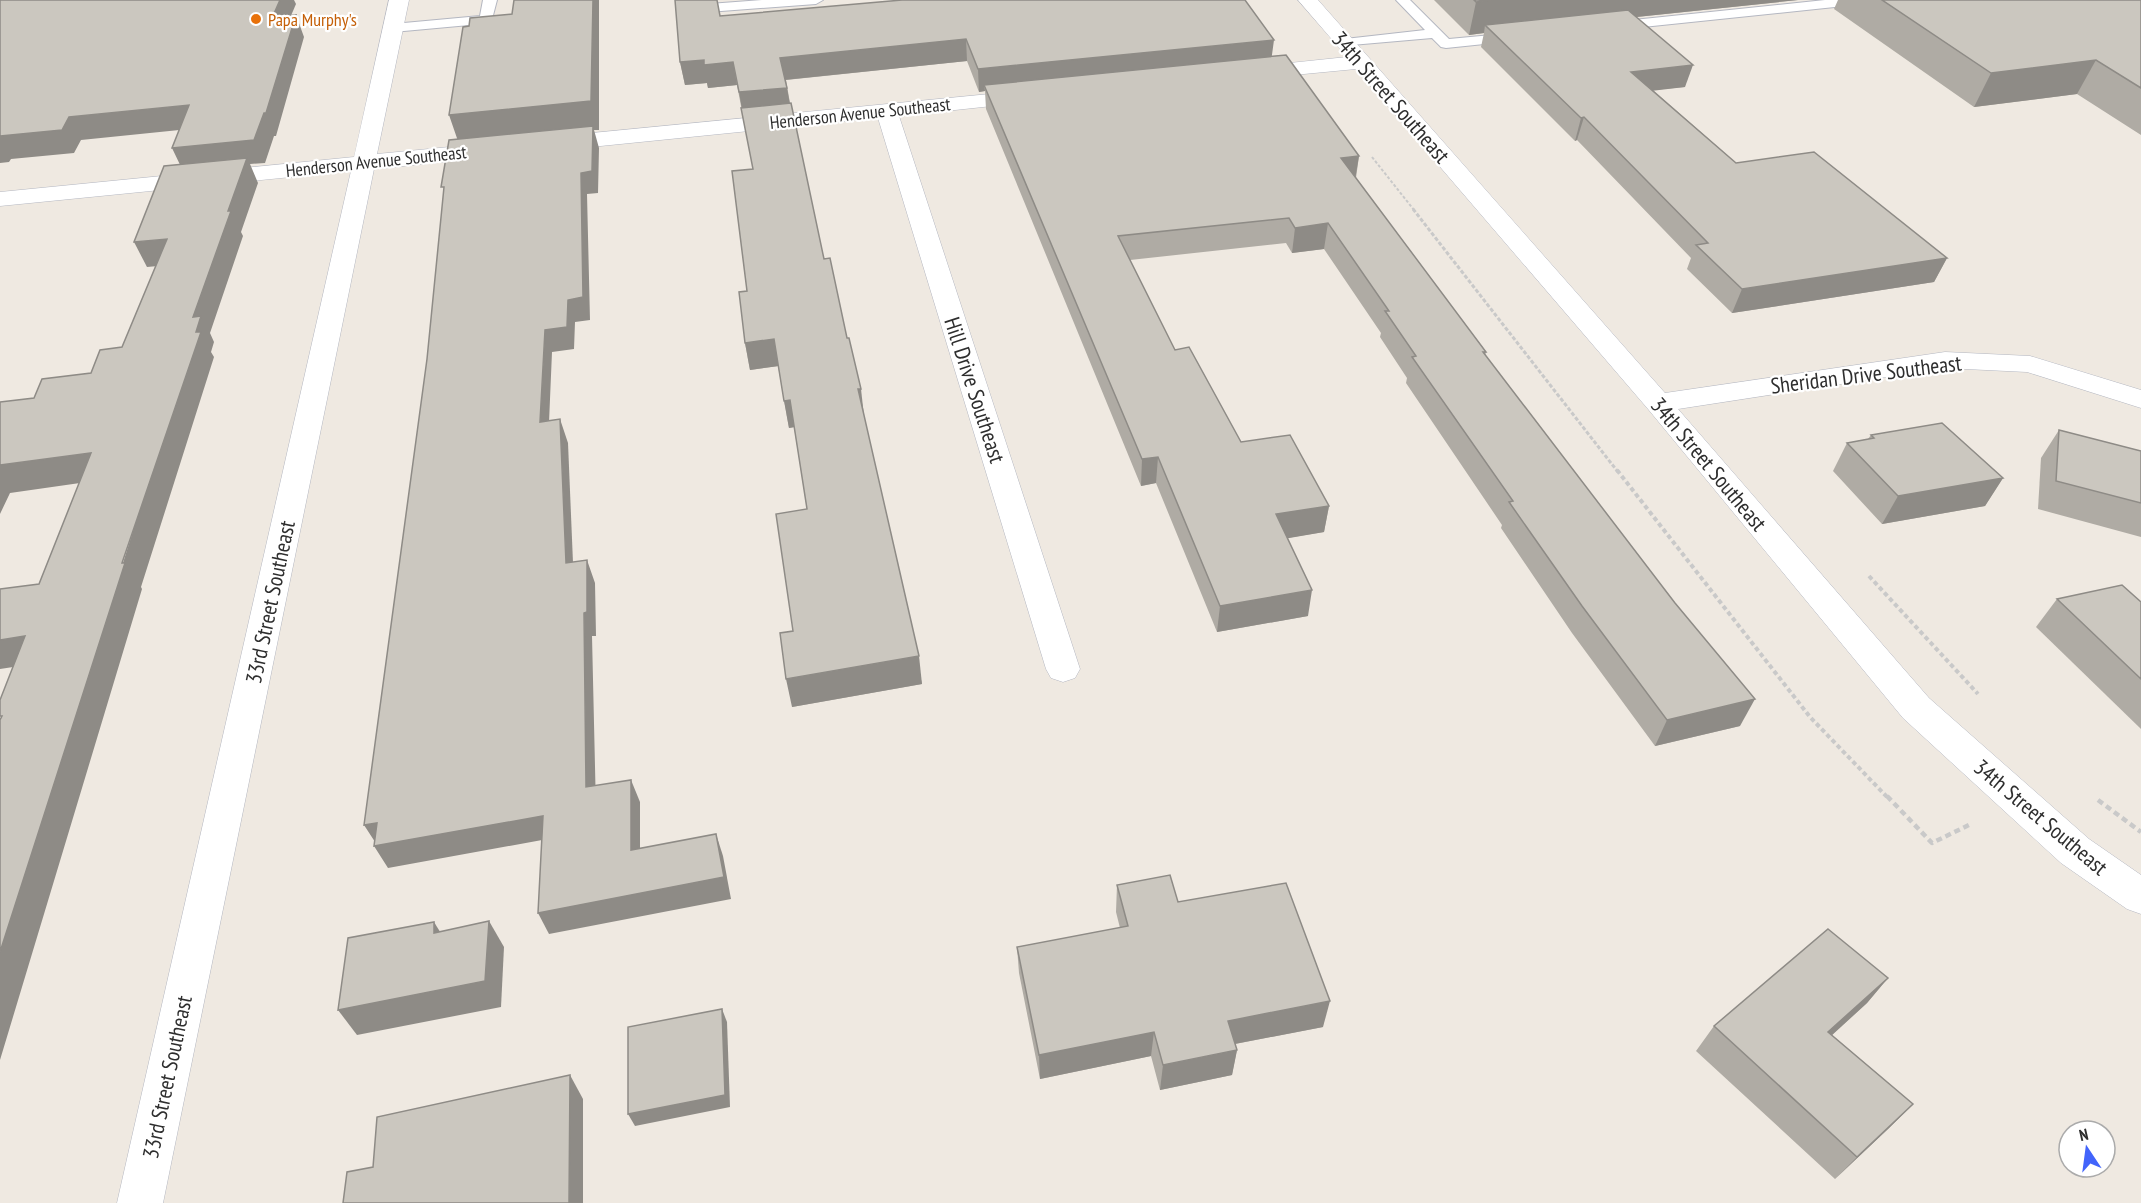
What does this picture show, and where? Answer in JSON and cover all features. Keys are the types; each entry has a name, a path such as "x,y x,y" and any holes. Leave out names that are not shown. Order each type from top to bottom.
{"street":[{"name":"34th Street Southeast","path":"1308,0 1658,403 1916,708 2075,851 2141,897"},
{"name":"33rd Street Southeast","path":"140,1203 396,14"},
{"path":"1231,75 1353,53"},
{"name":"Henderson Avenue Southeast","path":"531,146 1053,94"},
{"name":"Hill Drive Southeast","path":"887,111 1063,669"},
{"name":"Henderson Avenue Southeast","path":"0,199 507,148"},
{"name":"Sheridan Drive Southeast","path":"1658,403 1945,360 2030,364 2141,399"}],"lane":[{"path":"396,14 486,20 490,0"},
{"path":"694,0 695,4 708,8 816,0"},
{"path":"1403,0 1446,44 1530,35"},
{"path":"1601,28 1863,0"},
{"path":"1353,53 1436,33"}],"path":[{"path":"1372,157 1810,717 1932,843"},
{"path":"1869,575 1978,695"},
{"path":"2093,796 2141,832"}],"building":[{"path":"0,0 280,0 272,18 296,15 266,113 264,113 254,140 172,148 189,105 69,117 62,130 0,136"},
{"path":"514,0 593,0 591,101 449,115 463,27 469,26 470,18 512,14"},
{"path":"675,0 717,0 720,16 902,0 1245,0 1274,40 978,69 966,39 780,58 787,88 739,92 733,62 704,65 704,60 680,62"},
{"path":"1882,0 2141,0 2141,88 2096,60 1991,73"},
{"path":"1628,10 1693,65 1631,72 1736,163 1814,152 1947,258 1742,289 1696,245 1708,243 1584,117 1581,118 1485,25"},
{"path":"1286,55 1359,156 1341,158 1486,352 1483,352 1675,603 1755,699 1667,720 1582,606 1509,502 1513,501 1412,357 1416,356 1385,311 1389,311 1328,223 1295,228 1289,218 1118,236 1175,350 1189,347 1241,442 1290,435 1329,506 1276,514 1312,590 1220,606 1158,457 1142,459 984,85"},
{"path":"791,103 824,259 830,258 847,338 849,338 861,389 858,389 919,656 786,679 780,633 793,631 776,514 807,509 790,400 784,401 774,339 745,343 739,292 747,291 732,171 753,169 741,108"},
{"path":"593,126 592,171 581,173 583,297 568,300 567,327 545,330 540,422 560,419 566,563 587,560 587,612 584,613 586,787 631,780 631,850 716,834 724,877 538,913 543,816 374,846 377,823 364,825 427,359 444,187 441,187 449,140"},
{"path":"247,158 228,211 231,211 193,317 201,316 196,332 201,332 122,563 125,563 0,952 0,720 2,716 0,716 0,700 25,636 0,640 0,589 39,584 91,453 0,465 0,402 34,398 42,379 91,373 100,350 122,347 167,239 134,242 164,166"},
{"path":"1942,423 2003,478 1898,496 1847,443 1874,438 1871,435"},
{"path":"2059,430 2141,451 2141,503 2056,481"},
{"path":"2122,585 2141,602 2141,679 2057,599"},
{"path":"1170,875 1178,902 1286,883 1330,1001 1228,1021 1237,1050 1163,1065 1154,1032 1039,1055 1017,947 1128,926 1117,885"},
{"path":"489,921 485,981 338,1010 348,938 434,922 434,933"},
{"path":"1828,929 1888,978 1828,1032 1913,1104 1857,1157 1714,1026"},
{"path":"722,1009 725,1095 628,1114 628,1027"},
{"path":"570,1075 569,1203 343,1203 347,1172 373,1167 377,1117"}],"place":[{"name":"Papa Murphy's","path":"256,19"}]}
